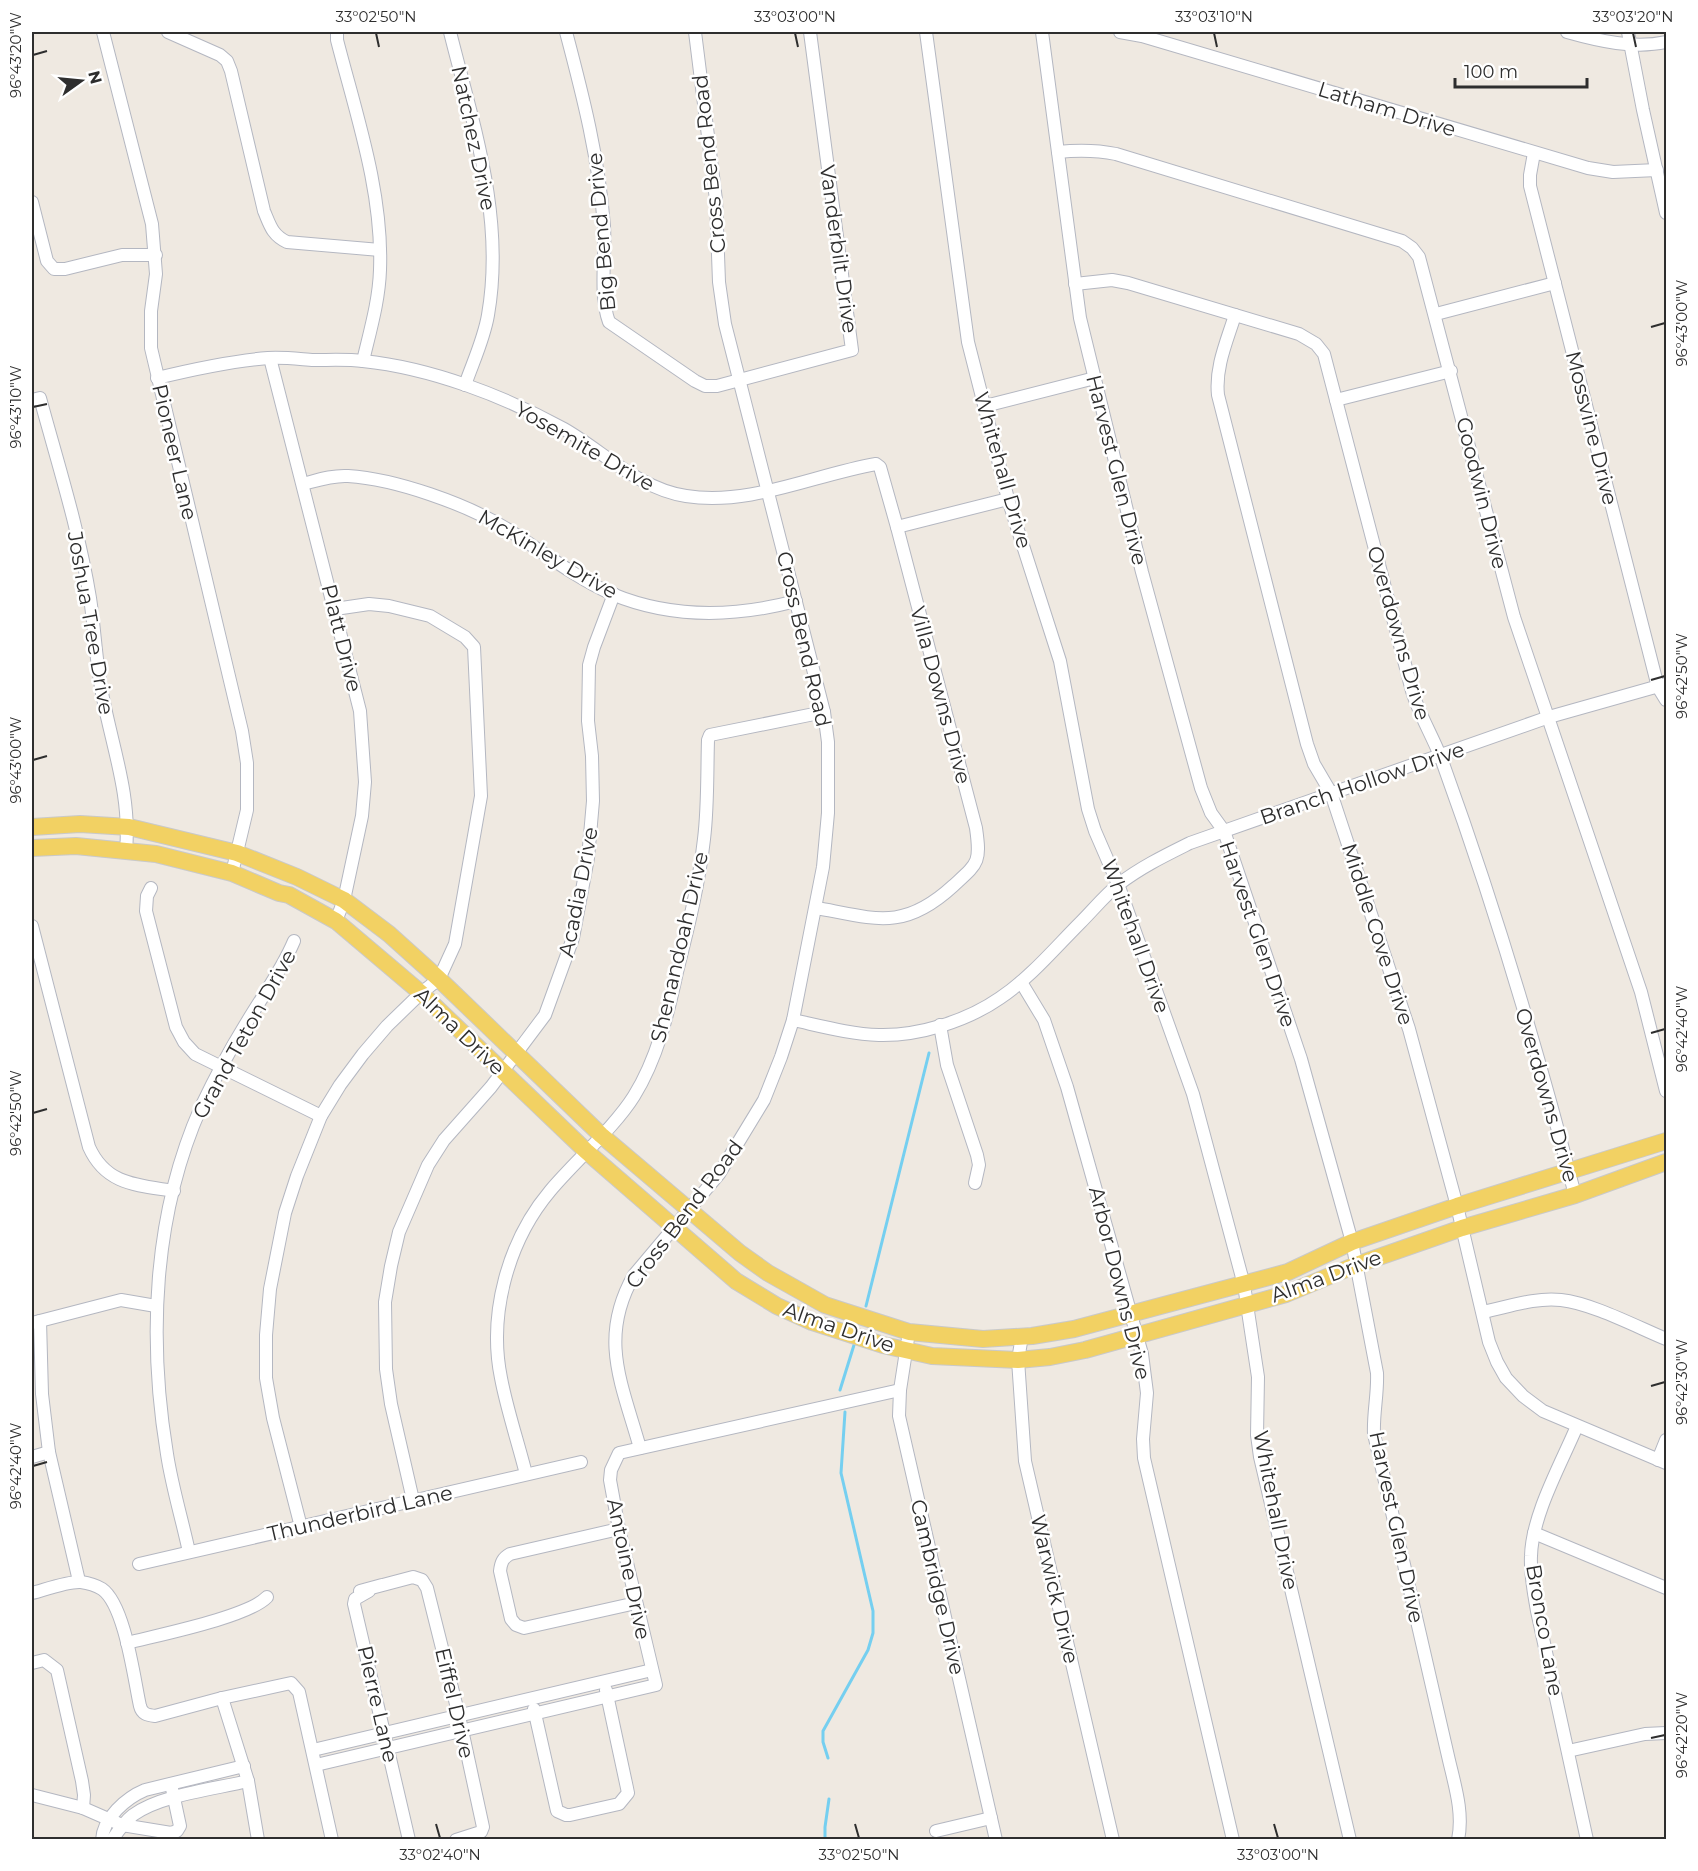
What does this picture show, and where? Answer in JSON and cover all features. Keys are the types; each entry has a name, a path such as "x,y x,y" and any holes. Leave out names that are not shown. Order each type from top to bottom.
{"main road":[{"name":"Alma Drive","path":"32,827 80,824 129,827 237,854 297,877 344,900 389,934 601,1135 740,1253 794,1289 825,1305 909,1332 983,1339 1074,1329 1288,1272 1352,1242 1457,1206 1666,1141"},
{"name":"Alma Drive","path":"32,848 76,846 156,854 232,873 289,895 336,921 421,993 586,1151 736,1281 777,1306 830,1328 932,1356 1017,1360 1073,1353 1286,1294 1356,1265 1462,1228 1575,1195 1666,1162"}],"street":[{"name":"Pioneer Lane","path":"106,32 149,205 156,255 150,327 151,348 242,731 247,763 247,810 232,873"},
{"path":"168,32 220,55 227,61 264,211 272,231 278,238 286,242 380,249"},
{"path":"337,32 337,40 367,155 380,249 378,294 363,361"},
{"name":"Natchez Drive","path":"450,32 481,150 492,234 492,284 488,316 465,385"},
{"name":"Big Bend Drive","path":"566,32 588,118 597,166 604,226 603,297 609,322 705,386 717,386 739,380"},
{"name":"Cross Bend Road","path":"640,1448 617,1366 614,1330 624,1293 634,1275 719,1174 764,1100 793,1020 817,908 828,813 828,742 824,712 725,324 719,282 716,200 695,32"},
{"name":"Vanderbilt Drive","path":"739,380 852,350 810,32"},
{"name":"Whitehall Drive","path":"926,32 963,316 1008,499 1060,661 1088,809 1118,884 1193,1094 1244,1285 1258,1377 1257,1435 1260,1457 1350,1839"},
{"name":"Harvest Glen Drive","path":"1041,32 1080,318 1142,572 1201,788 1211,813 1224,831 1301,1059 1352,1242 1377,1373 1378,1390 1373,1418 1374,1434 1459,1808 1458,1839"},
{"name":"Latham Drive","path":"1120,32 1142,36 1534,153 1613,172 1658,170"},
{"path":"1567,32 1598,40 1630,37 1652,45 1666,42"},
{"path":"1630,37 1643,110 1666,213"},
{"name":"Goodwin Drive","path":"1058,152 1078,150 1116,154 1402,241 1412,248 1422,262 1514,617 1641,992 1666,1091"},
{"name":"Mossvine Drive","path":"1534,153 1530,186 1666,700"},
{"path":"32,202 47,261 54,268 65,269 122,255 156,255"},
{"name":"Overdowns Drive","path":"1075,284 1112,280 1128,283 1299,334 1316,344 1324,354 1412,691 1418,710 1440,755 1509,960 1575,1195"},
{"path":"1436,314 1555,283"},
{"name":"Middle Cove Drive","path":"1235,315 1218,369 1216,382 1218,395 1306,744 1314,764 1332,793 1409,1029 1457,1206 1489,1342 1506,1378 1542,1411 1662,1462"},
{"name":"Yosemite Drive","path":"157,378 202,367 270,358 363,361 401,368 465,385 514,405 564,430 643,481 663,490 683,496 710,499 737,498 767,490"},
{"name":"Platt Drive","path":"270,358 360,711 365,761 362,816 344,900 336,921"},
{"path":"1336,400 1451,371"},
{"path":"985,406 1095,378"},
{"name":"Joshua Tree Drive","path":"36,399 82,554 103,697 124,789 129,827 126,850"},
{"name":"Villa Downs Drive","path":"767,490 876,464 880,467 976,828 980,852 974,867 937,901 912,914 893,919 875,919 817,908"},
{"name":"McKinley Drive","path":"303,484 335,476 349,476 386,482 429,494 464,507 504,527 573,573 614,594 645,605 704,614 737,613 796,602"},
{"path":"897,527 1008,499"},
{"name":"Acadia Drive","path":"413,1500 391,1404 386,1369 385,1302 391,1266 399,1232 428,1165 444,1140 503,1072 545,1015 573,938 588,858 593,801 592,756 588,721 590,665 594,647 614,594"},
{"path":"301,1527 273,1418 266,1378 266,1335 270,1289 285,1213 321,1116 340,1085 387,1026 439,979 455,944 481,796 474,647 465,637 430,616 389,606 369,604 335,609"},
{"name":"Branch Hollow Drive","path":"793,1020 853,1033 879,1035 908,1033 971,1014 999,999 1021,982 1118,884 1190,843 1548,717 1662,685"},
{"name":"Shenandoah Drive","path":"526,1474 501,1377 497,1345 498,1321 508,1265 532,1216 549,1192 634,1096 659,1040 669,1008 694,899 705,838 708,740 710,735 824,712"},
{"path":"152,888 147,896 146,911 176,1028 184,1042 195,1054 220,1068 321,1116"},
{"path":"32,926 93,1157 113,1177 128,1184 174,1191"},
{"name":"Grand Teton Drive","path":"189,1552 167,1457 159,1398 156,1305 164,1235 189,1136 220,1068 244,1026 268,991 294,941"},
{"name":"Arbor Downs Drive","path":"1021,982 1044,1020 1067,1087 1142,1354 1147,1393 1143,1458 1233,1839"},
{"path":"940,1025 947,1065 977,1155 979,1165 975,1183"},
{"path":"79,1581 49,1452 36,1322 121,1299 156,1305"},
{"path":"1483,1312 1541,1300 1561,1300 1580,1304 1666,1339"},
{"name":"Cambridge Drive","path":"909,1332 900,1390 899,1416 996,1839"},
{"name":"Warwick Drive","path":"1022,1336 1017,1360 1025,1461 1113,1839"},
{"path":"640,1448 900,1390"},
{"name":"Bronco Lane","path":"1577,1426 1538,1519 1531,1555 1531,1580 1587,1839"},
{"path":"1662,1462 1666,1440"},
{"name":"Antoine Drive","path":"632,1692 656,1685 619,1529 610,1480 611,1470 619,1454 640,1448"},
{"path":"32,1457 49,1452"},
{"name":"Thunderbird Lane","path":"139,1564 581,1462"},
{"path":"619,1529 505,1557 500,1570 511,1619 516,1625 524,1628 636,1603"},
{"path":"1534,1533 1666,1588"},
{"name":"Eiffel Drive","path":"382,1585 413,1577 422,1580 427,1588 463,1731 483,1827 481,1832 456,1839"},
{"path":"32,1593 79,1581 94,1585 107,1594 119,1613 141,1711 147,1715 155,1716 291,1683 299,1692 332,1839"},
{"name":"Pierre Lane","path":"382,1585 355,1599 354,1604 409,1839"},
{"path":"127,1643 238,1613 261,1604 267,1597"},
{"path":"32,1663 44,1660 57,1670 82,1781 83,1808"},
{"path":"313,1750 605,1683 652,1670"},
{"path":"316,1765 632,1692 628,1677"},
{"path":"532,1700 555,1806 561,1814 570,1815 619,1804 628,1793 605,1683"},
{"path":"565,1692 568,1707"},
{"path":"222,1698 248,1781 258,1839"},
{"path":"487,1710 490,1725"},
{"path":"1568,1751 1646,1734 1666,1733"},
{"path":"102,1839 109,1820 134,1795 244,1766"},
{"path":"213,1775 216,1789"},
{"path":"112,1839 122,1825 151,1805 248,1781"},
{"path":"32,1795 83,1808 122,1825 171,1833 177,1831 180,1826 171,1784"},
{"path":"134,1795 142,1810"},
{"path":"936,1831 991,1818"}],"waterway":[{"path":"866,1306 929,1053"},
{"path":"840,1390 854,1345"},
{"path":"828,1758 823,1742 823,1731 868,1650 873,1633 873,1611 841,1473 845,1412"},
{"path":"825,1840 829,1799"}]}
